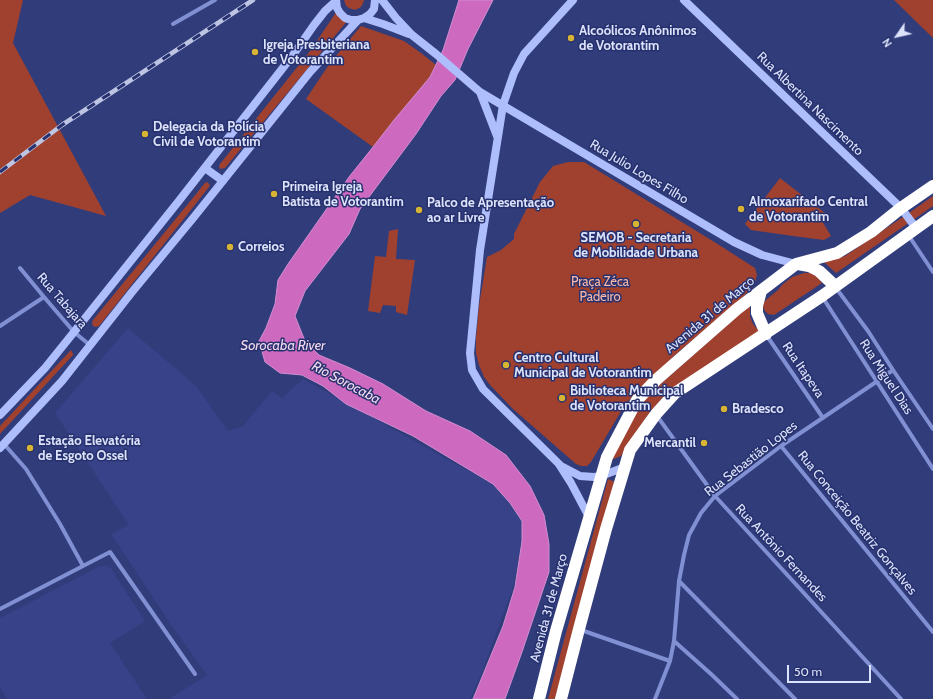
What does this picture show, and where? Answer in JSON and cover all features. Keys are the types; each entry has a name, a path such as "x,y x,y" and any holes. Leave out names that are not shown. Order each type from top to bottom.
{"highway":[{"name":"Avenida 31 de Março","path":"539,699 556,631 607,457 637,400 660,375 742,305 796,264 837,253 871,232 901,208 933,186"},
{"path":"561,699 606,529 630,450 656,414 675,393 822,296 933,216"},
{"path":"796,264 810,266 819,271 835,286"},
{"path":"761,291 757,306 757,313 766,334"}],"main road":[{"path":"336,0 337,8 345,18 352,20 361,19 383,24 412,35"},
{"path":"0,415 45,368 205,168 325,11 336,0"},
{"path":"2,446 62,381 91,346 132,292 310,72 361,19 370,14 374,9 375,0"},
{"path":"382,0 412,35"},
{"path":"573,0 524,54 514,73 502,105 479,256 470,353 472,370 483,389 559,464 572,483 589,517"},
{"name":"Rua Albertina Nascimento","path":"684,0 901,208 912,231"},
{"name":"Rua Julio Lopes Filho","path":"412,35 478,90 502,105 734,242 762,256 796,264"},
{"path":"478,90 498,137"},
{"path":"205,168 223,181"},
{"path":"559,464 580,476 594,477 601,476 625,466"}],"street":[{"path":"173,24 215,0"},
{"path":"912,231 933,272"},
{"name":"Rua Tabajara","path":"20,268 74,332 91,346"},
{"path":"835,286 868,331 892,370 933,430"},
{"name":"Rua Miguel Dias","path":"822,296 933,469"},
{"path":"0,326 44,297"},
{"name":"Rua Itapeva","path":"766,334 823,418"},
{"name":"Rua Sebastião Lopes","path":"656,699 670,661 674,641 679,581 684,554 689,535 701,513 716,496 781,446 892,370"},
{"name":"Rua Antônio Fernandes","path":"656,414 716,496 901,699"},
{"path":"2,446 26,469 60,524 83,566"},
{"name":"Rua Conceição Beatriz Gonçalves","path":"781,446 933,632"},
{"path":"0,609 110,552 195,674"},
{"path":"679,581 795,699"},
{"path":"579,629 670,661"},
{"path":"674,641 737,699"}],"shaded area":[{"path":"128,328 196,386 228,431 243,426 272,391 282,398 303,379 492,484 509,503 521,520 521,541 514,585 482,672 470,699 169,699 207,675 172,626 111,534 129,525 55,413"},
{"path":"106,565 110,567 145,621 110,643 147,699 7,699 0,687 0,618 98,567"}],"green space":[{"path":"0,0 23,0 13,43 106,216 30,195 0,213"},
{"path":"344,0 364,1 361,7 355,10 346,6"},
{"path":"894,0 933,0 933,38"},
{"path":"337,11 348,20 225,168 220,169 220,164 310,51"},
{"path":"361,26 404,41 436,65 430,77 373,147 306,99 330,63"},
{"name":"Praça Zéca Padeiro","path":"568,162 584,162 755,268 757,275 755,282 745,295 675,355 626,403 591,462 587,466 576,464 513,409 484,377 476,353 479,306 487,257 501,250 514,239 514,234 540,182 553,166"},
{"path":"780,178 830,217 822,221 831,236 824,240 793,236 751,230 745,224"},
{"path":"207,182 210,185 209,187 99,326 93,326 93,320"},
{"path":"933,196 933,206 913,220 909,213"},
{"path":"903,217 909,221 907,224 836,273 824,262 845,256"},
{"path":"398,229 396,259 415,260 407,315 396,312 396,306 383,305 380,313 368,311 375,256 386,257 389,231"},
{"path":"804,273 811,273 822,283 774,315 768,314 763,307 764,302 792,277"},
{"path":"750,305 750,317 753,324 759,331 663,397 647,416 621,456 611,460 629,421 647,396"},
{"path":"71,350 73,355 0,434 0,426"},
{"path":"608,479 617,483 555,699 548,699"}],"water":[{"name":"Sorocaba River","path":"459,0 493,0 468,49 455,80 441,96 416,134 360,209 349,234 305,291 295,316 305,341 319,355 383,384 426,411 470,431 506,455 530,486 544,515 549,544 549,572 505,699 473,699 503,626 515,587 522,541 522,521 510,503 493,484 413,436 346,404 323,386 302,375 280,373 265,362 259,341 266,328 275,304 278,280 349,177 430,77 443,50"}],"railway":[{"path":"0,172 62,125 253,0"}],"place":[{"name":"Alcoólicos Anônimos de Votorantim","path":"571,38"},
{"name":"Igreja Presbiteriana de Votorantim","path":"255,52"},
{"name":"Delegacia da Polícia Civil de Votorantim","path":"145,134"},
{"name":"Primeira Igreja Batista de Votorantim","path":"274,194"},
{"name":"Almoxarifado Central de Votorantim","path":"741,209"},
{"name":"Palco de Apresentação ao ar Livre","path":"419,210"},
{"name":"SEMOB - Secretaria de Mobilidade Urbana","path":"636,224"},
{"name":"Correios","path":"230,247"},
{"name":"Centro Cultural Municipal de Votorantim","path":"506,365"},
{"name":"Biblioteca Municipal de Votorantim","path":"562,398"},
{"name":"Bradesco","path":"724,409"},
{"name":"Mercantil","path":"704,443"},
{"name":"Estação Elevatória de Esgoto Ossel","path":"30,448"}],"water label":[{"name":"Rio Sorocaba","path":"346,383"}]}
